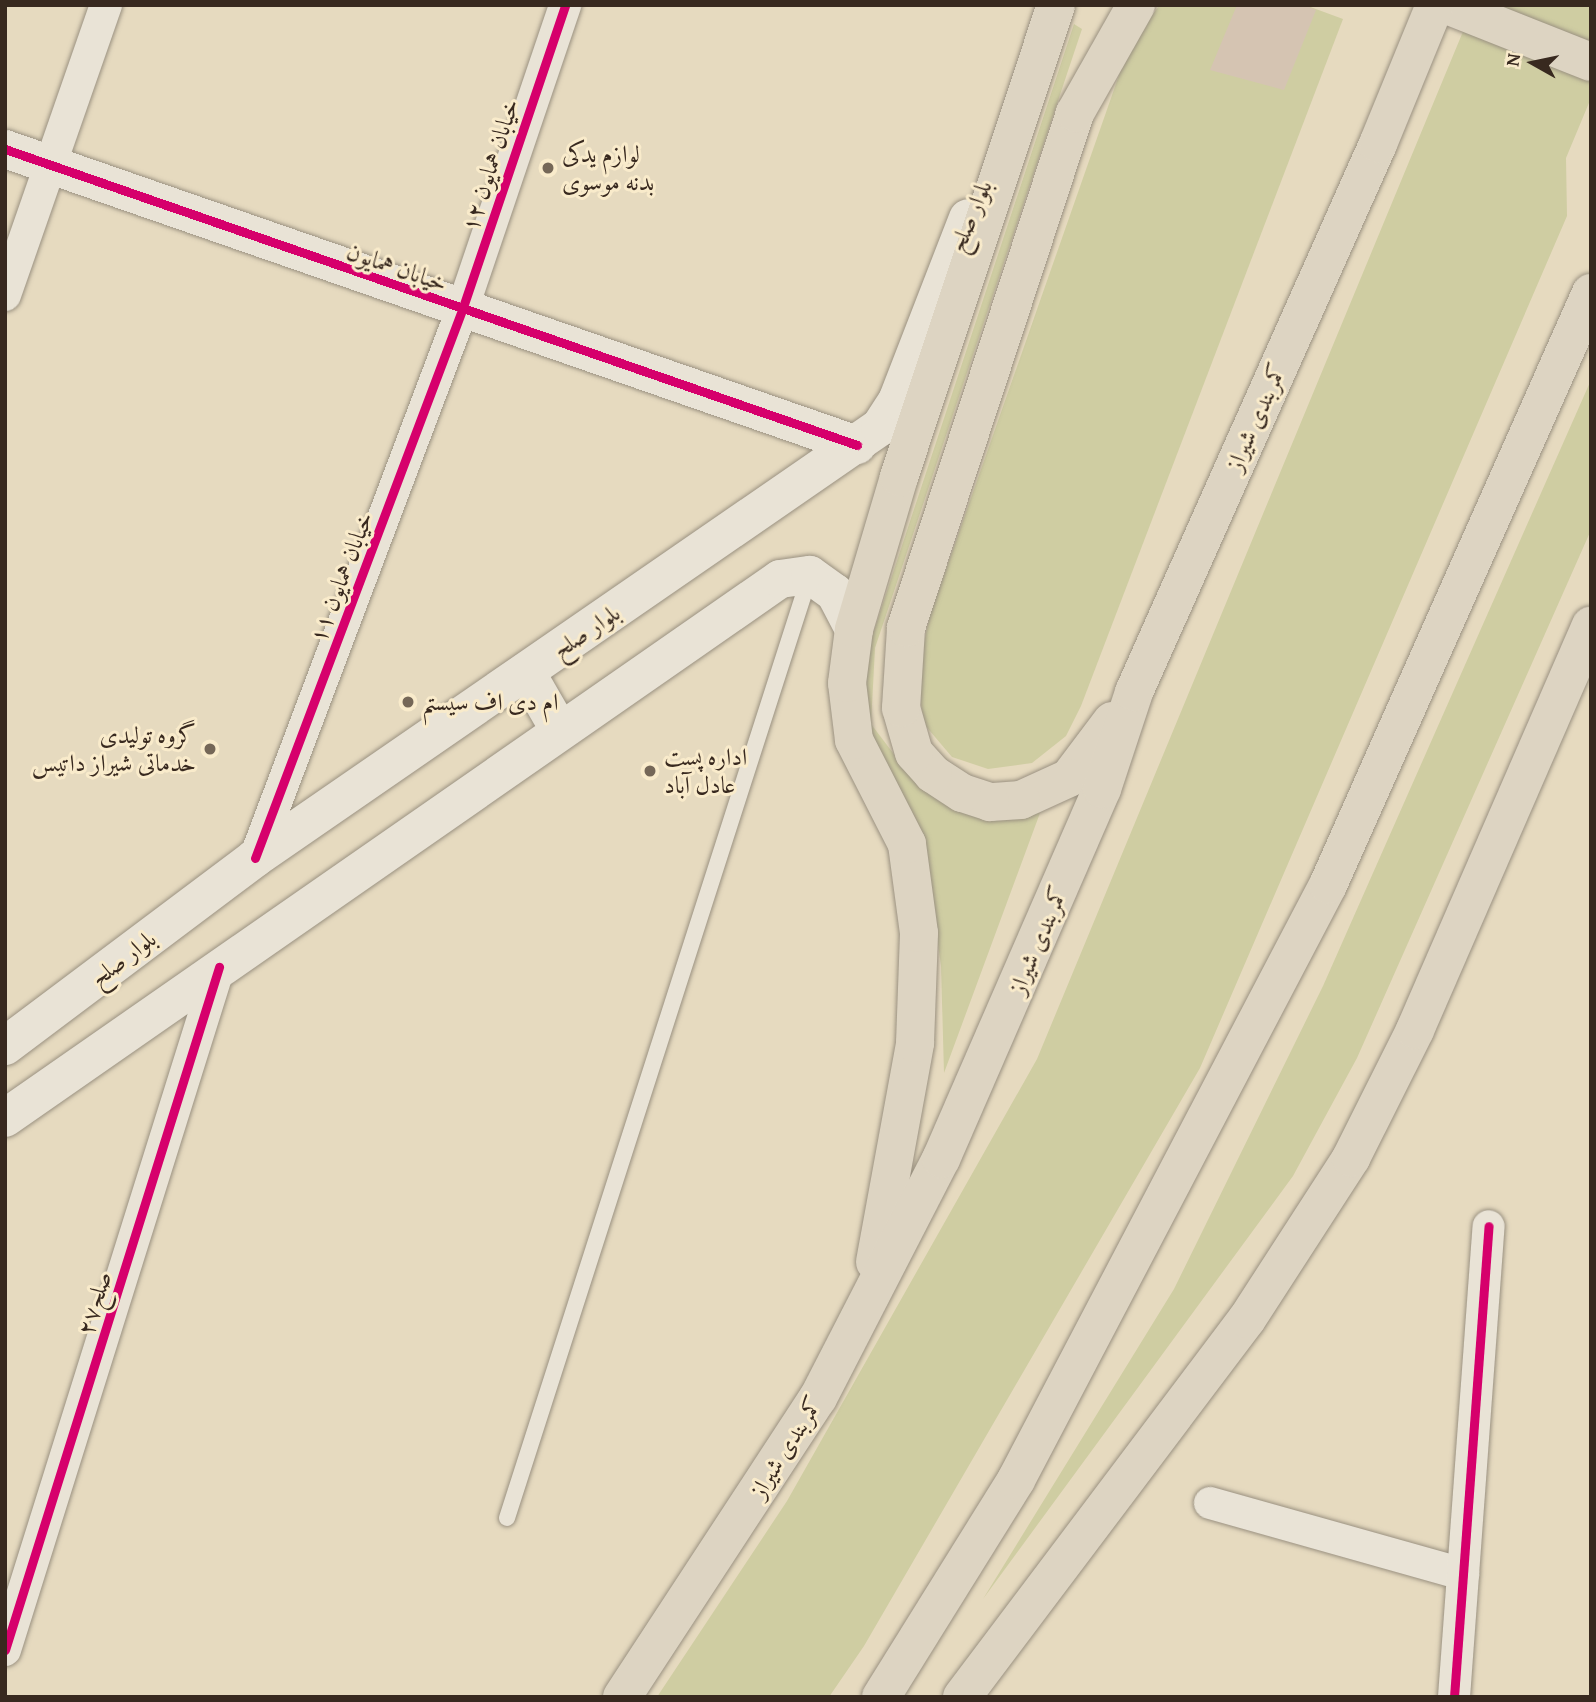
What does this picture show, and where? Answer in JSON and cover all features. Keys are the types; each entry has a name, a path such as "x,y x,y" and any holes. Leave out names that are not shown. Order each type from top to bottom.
{"main road":[{"path":"867,1305 915,1043 919,933 907,844 854,740 847,683 854,629 899,477 1027,104 1056,5"},
{"path":"1134,692 1069,778 1021,800 990,802 962,793 933,774 914,753 901,708 906,628 1066,139 1093,77 1136,5"},
{"name":"کمربندی شیراز","path":"622,1697 818,1398 942,1159 1010,1008 1101,789 1134,692 1378,145 1435,5"},
{"path":"1447,5 1591,62"},
{"name":"بلوار صلح","path":"5,1046 255,858 880,427 897,401 978,195 1027,104"},
{"name":"خیابان همایون","path":"5,149 857,445"},
{"path":"881,1697 1016,1480 1328,885 1591,293"},
{"path":"5,1118 779,579 810,575 835,593 854,629"},
{"path":"962,1697 1247,1319 1352,1158 1415,1030 1591,626"},
{"path":"526,672 560,731"}],"street":[{"path":"5,295 106,5"},
{"name":"خیابان همایون ۱۲","path":"463,310 560,19"},
{"name":"خیابان همایون ۱۱","path":"255,858 463,310"},
{"name":"صلح۲۷","path":"5,1650 219,967"},
{"path":"1454,1697 1489,1226"},
{"path":"1210,1503 1464,1574"}],"lane":[{"path":"507,1518 810,575"}],"shaded area":[{"path":"1160,5 1305,5 1343,19 1081,706 1066,736 1032,763 988,769 952,757 924,724 917,675 930,615 1131,41"},
{"path":"1474,5 1591,5 1591,98 1566,158 1567,216 1200,1068 864,1646 829,1697 657,1697 787,1501 1037,1059"},
{"path":"1074,24 1082,29 875,648 871,724 918,786 988,814 1040,813 944,1073 941,966 927,863 863,729 859,676"},
{"path":"1591,380 1591,530 1357,1058 1293,1176 983,1599 1174,1289 1323,986"}],"building":[{"path":"1237,5 1305,5 1316,10 1284,90 1210,70"}],"cycle path":[{"path":"255,858 462,310 565,5"},
{"path":"5,149 857,445"},
{"path":"5,1650 219,967"},
{"path":"1454,1697 1489,1226"}],"place":[{"name":"لوازم یدکی بدنه موسوی","path":"548,168"},
{"name":"ام دی اف سیستم","path":"408,702"},
{"name":"گروه تولیدی خدماتی شیراز داتیس","path":"210,749"},
{"name":"اداره پست عادل آباد","path":"650,771"}]}
